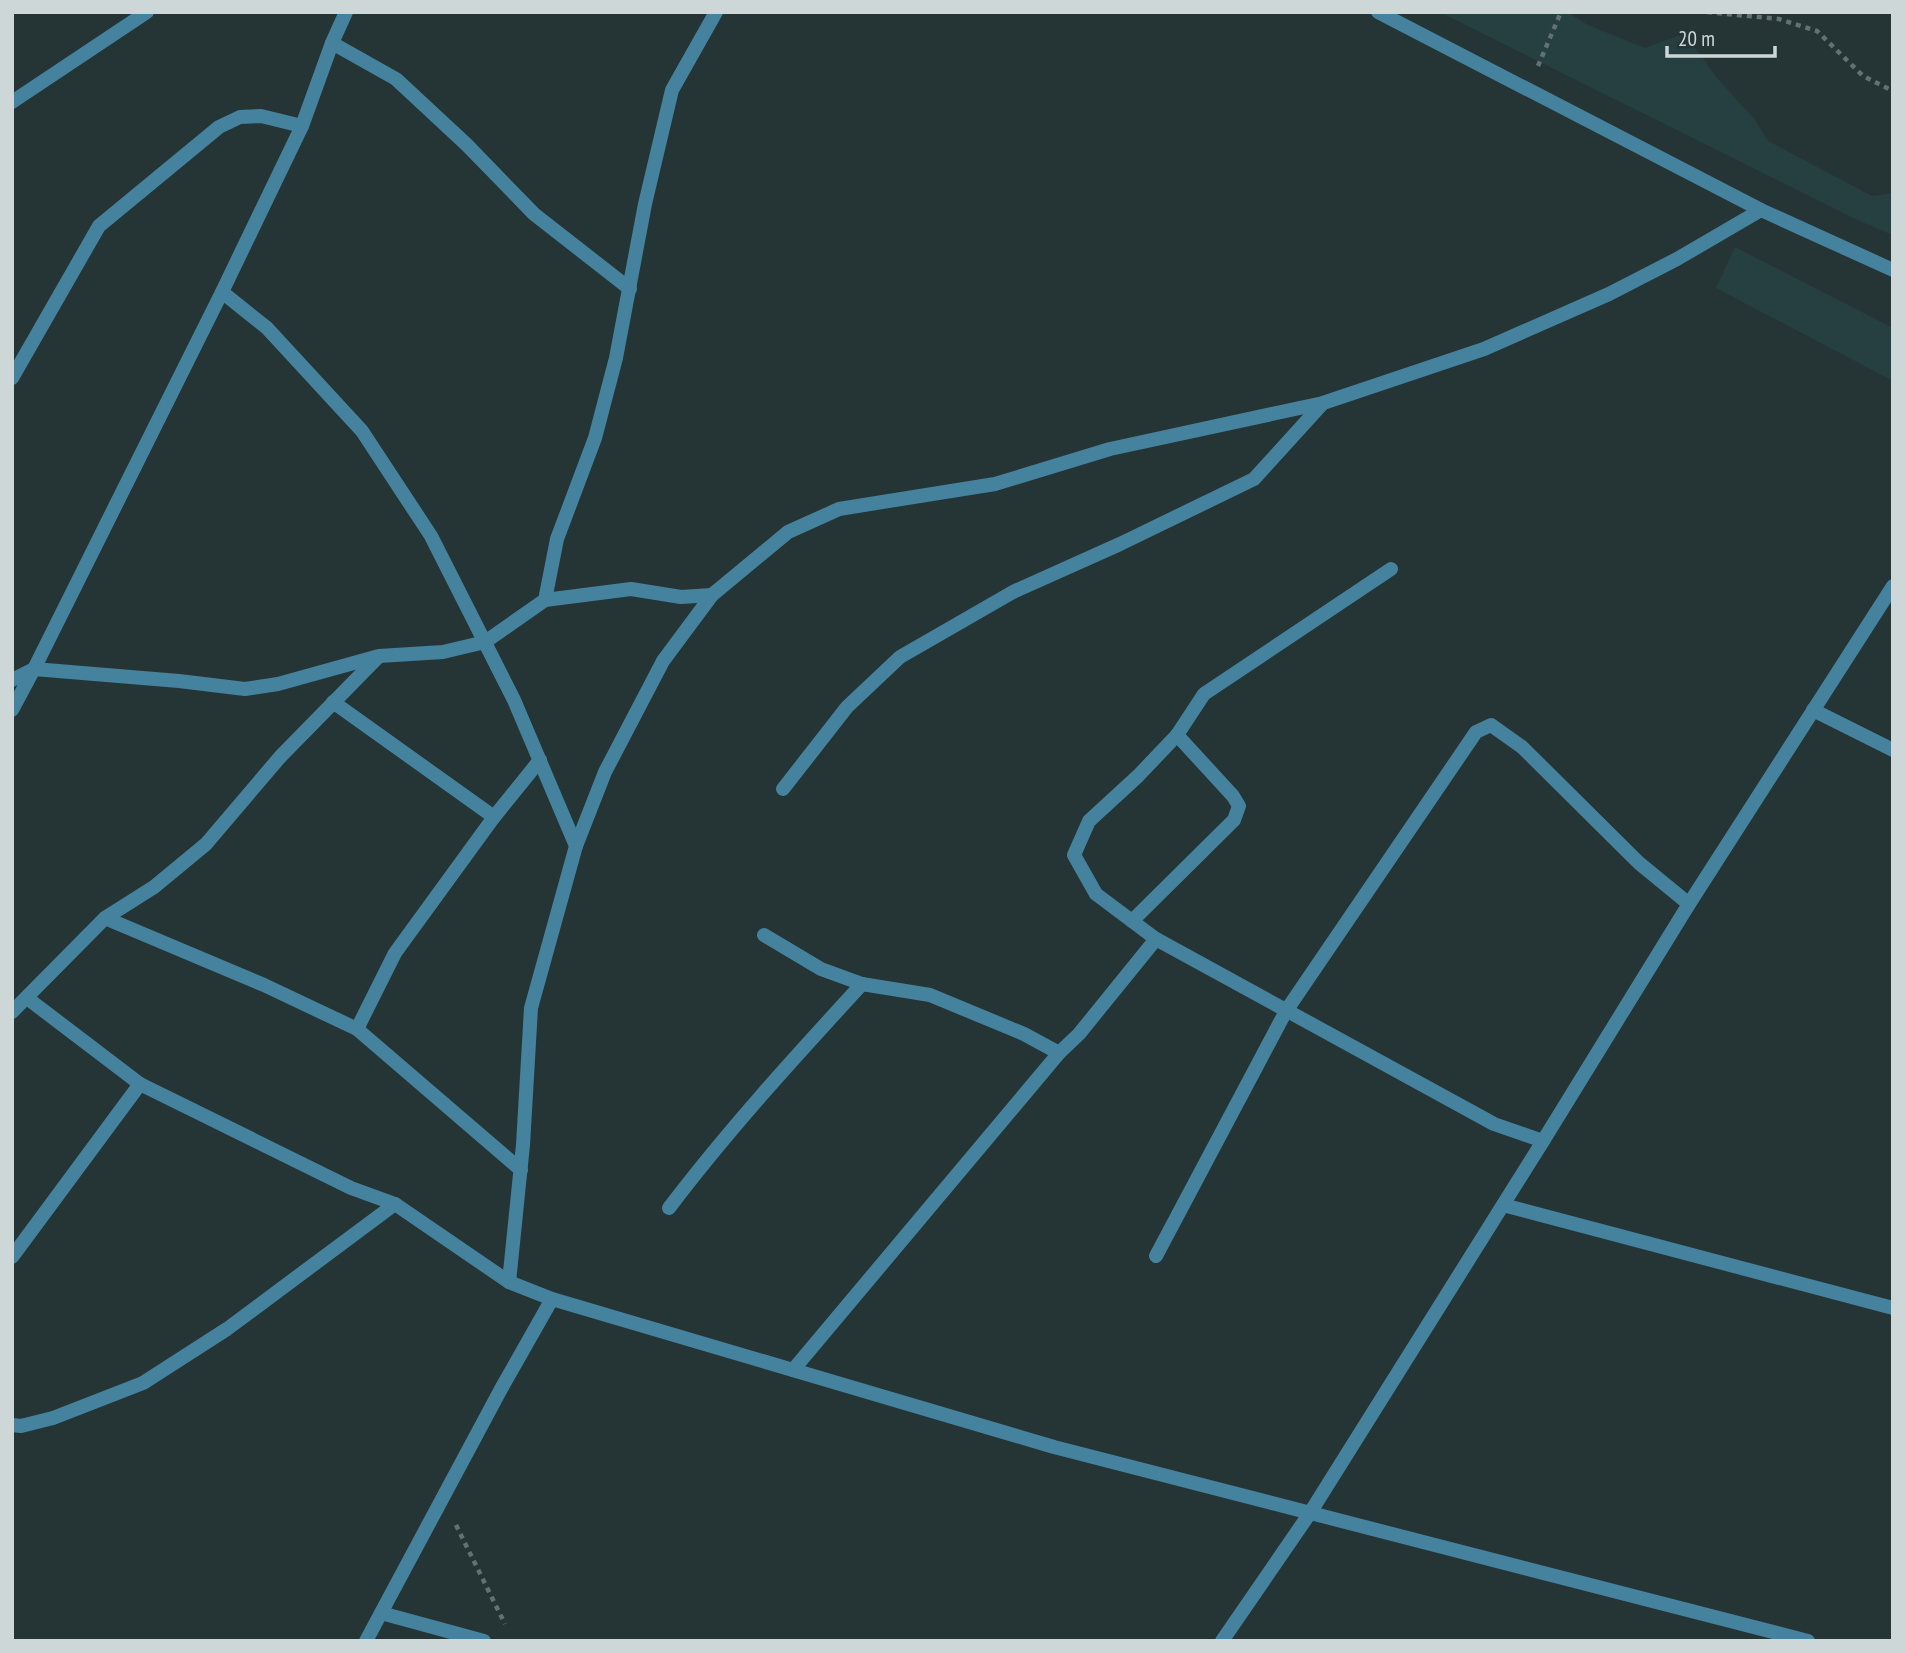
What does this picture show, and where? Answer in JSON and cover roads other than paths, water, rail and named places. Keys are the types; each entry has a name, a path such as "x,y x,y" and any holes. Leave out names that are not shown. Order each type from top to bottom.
{"street":[{"path":"12,102 148,12"},
{"path":"545,600 557,539 595,438 616,358 645,204 672,90 716,12"},
{"path":"1378,12 1761,209 1893,270"},
{"path":"12,710 222,292 302,126 342,14"},
{"path":"332,43 396,79 459,137 534,214 630,289"},
{"path":"12,378 99,226 219,127 240,117 261,116 302,126"},
{"path":"509,1282 521,1170 531,1008 576,846 605,772 663,662 712,595 788,532 839,509 995,484 1110,449 1323,403 1484,349 1632,282 1677,259 1761,209"},
{"path":"222,292 267,328 362,431 431,536 514,700 576,846"},
{"path":"783,789 847,707 900,657 1013,592 1254,479 1323,403"},
{"path":"1391,569 1204,694 1177,735 1089,821 1074,855 1096,894 1156,939 1494,1124 1543,1141"},
{"path":"1222,1641 1310,1513 1689,904 1893,586"},
{"path":"12,680 34,669 245,689 278,684 379,656 443,652 485,642 545,600 631,589 681,597 712,595"},
{"path":"12,1012 105,918 154,887 206,844 280,757 379,656"},
{"path":"333,702 494,817"},
{"path":"1813,710 1893,750"},
{"path":"1156,1256 1286,1011 1476,732 1491,725 1522,747 1639,863 1689,904"},
{"path":"1132,921 1234,820 1239,806 1177,735"},
{"path":"357,1029 395,953 494,817 540,760"},
{"path":"105,918 264,985 357,1029 521,1170"},
{"path":"764,935 821,968 862,984 930,995 1024,1034 1059,1053"},
{"path":"793,1370 1059,1053 1079,1034 1156,939"},
{"path":"669,1208 768,1086 862,984"},
{"path":"27,998 140,1084 351,1188 395,1204 509,1282 552,1299 1054,1447 1808,1641"},
{"path":"12,1257 140,1084"},
{"path":"12,1424 21,1426 53,1419 143,1383 227,1329 395,1204"},
{"path":"1503,1205 1893,1308"},
{"path":"366,1641 552,1299"},
{"path":"381,1613 484,1641"}]}
